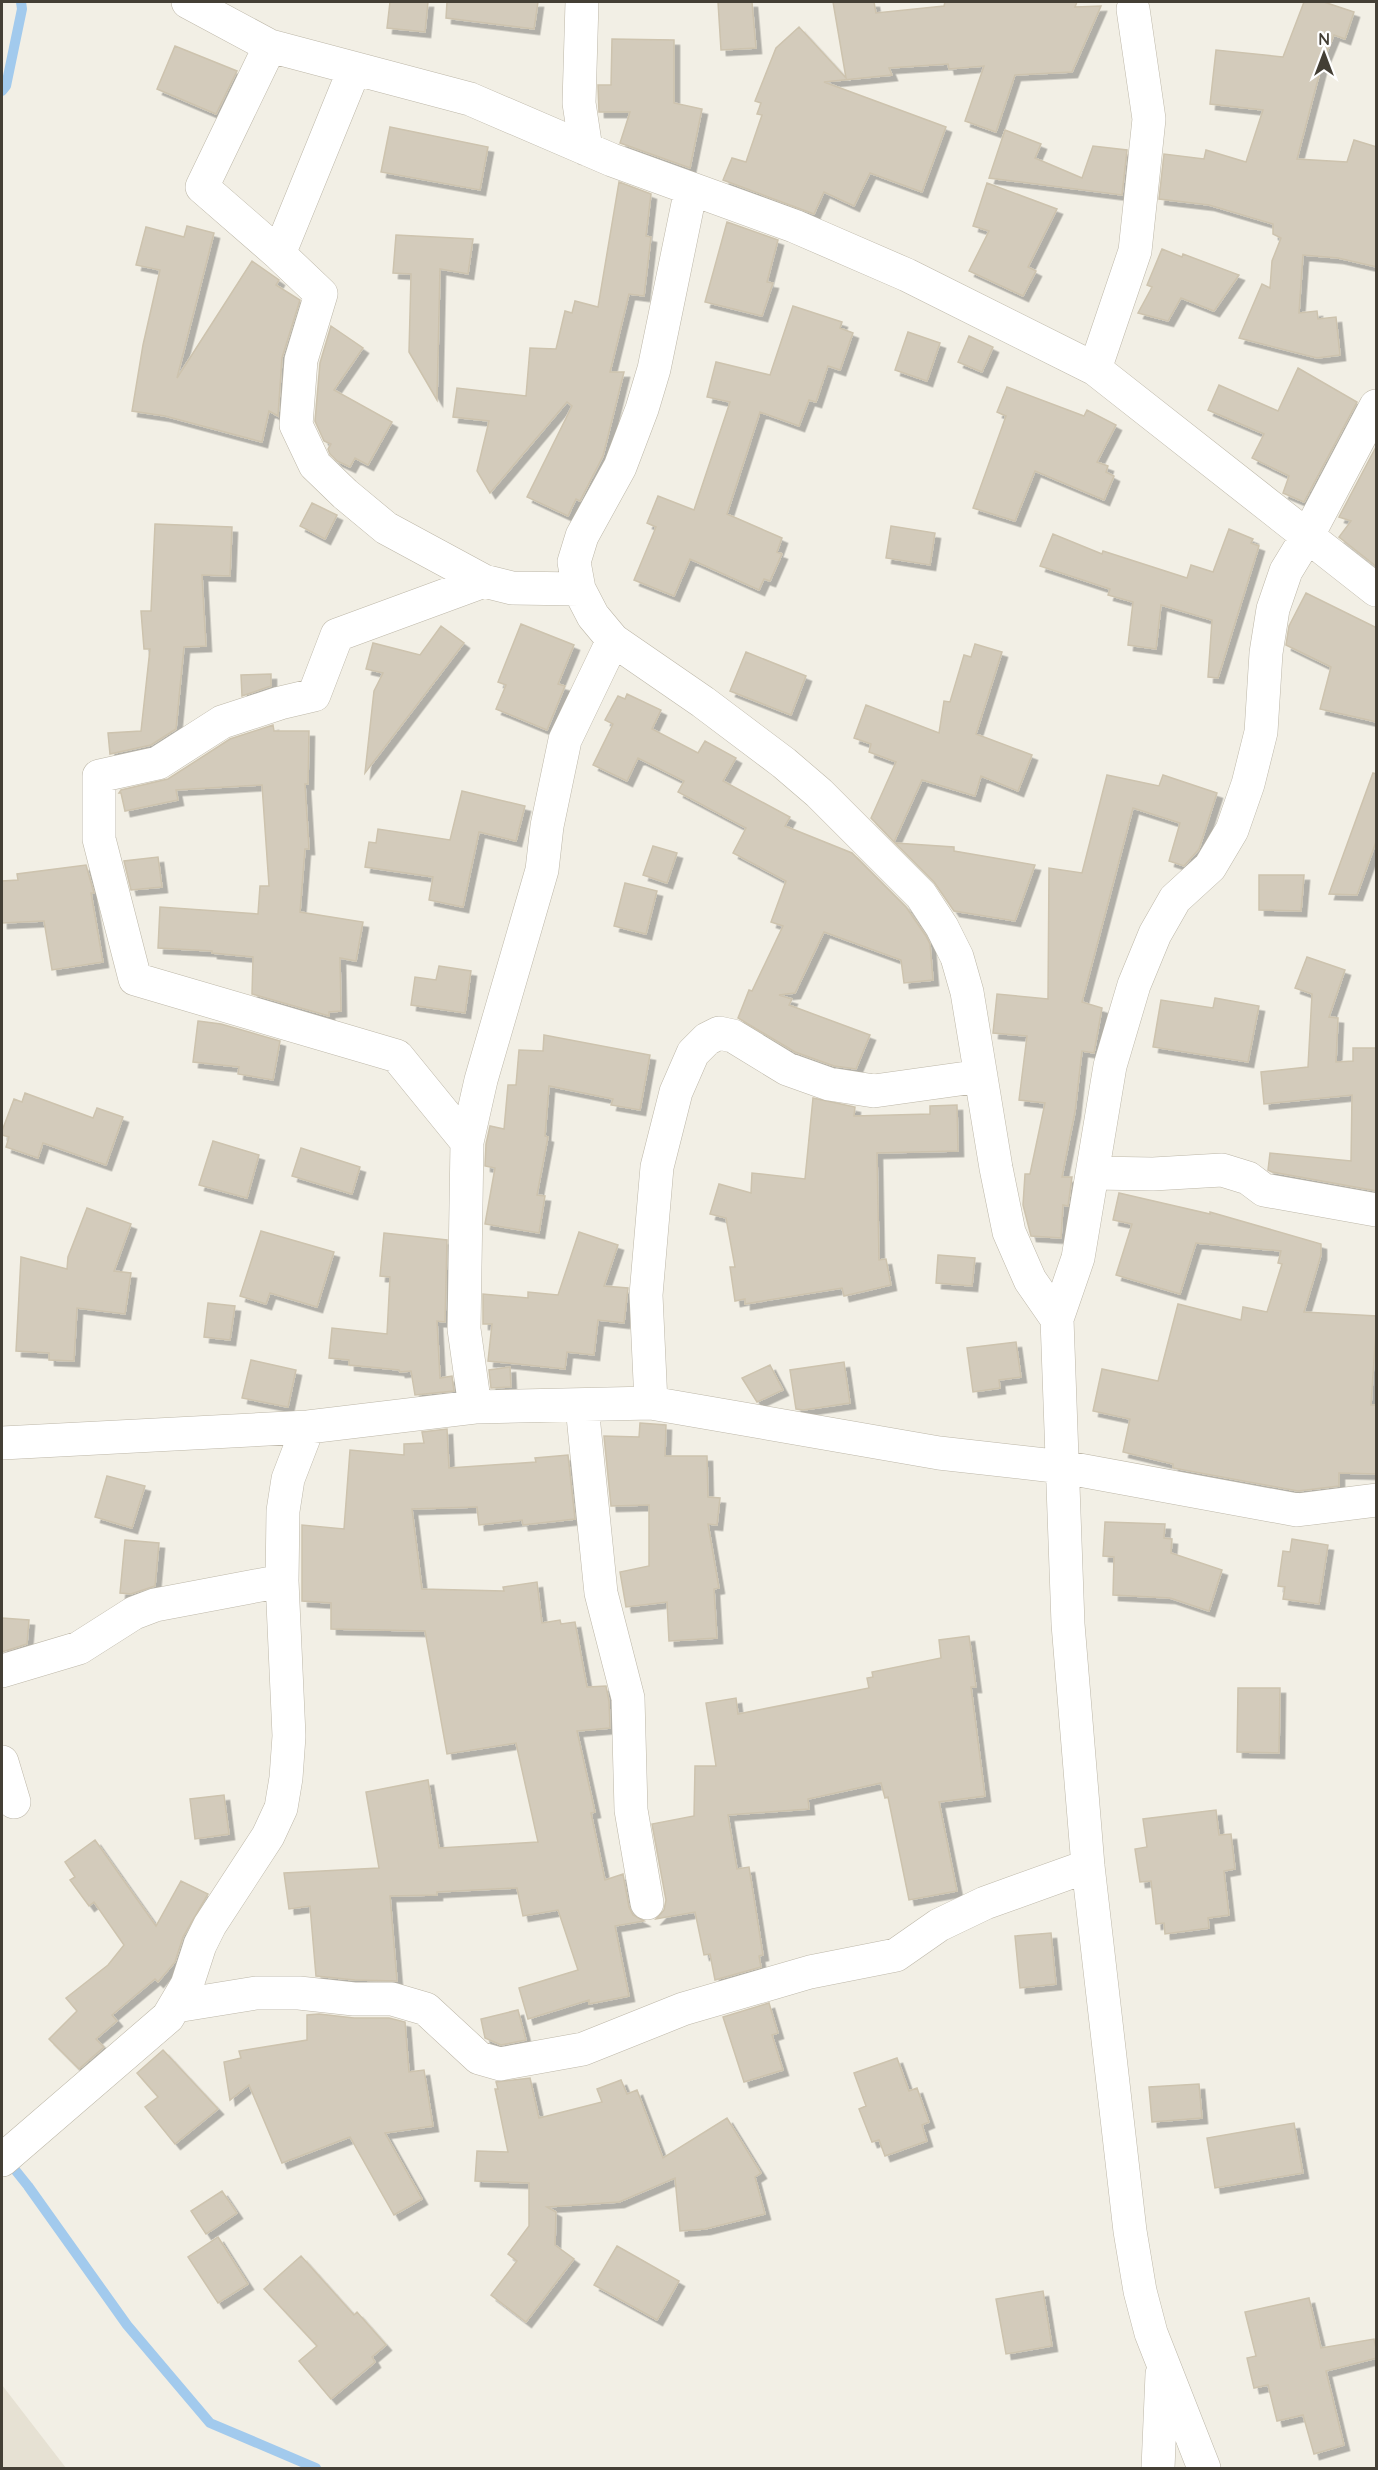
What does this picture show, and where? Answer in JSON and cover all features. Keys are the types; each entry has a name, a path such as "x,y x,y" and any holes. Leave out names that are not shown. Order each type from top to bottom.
{"street":[{"path":"188,2 270,46 470,99 586,149 794,226 907,275 1095,369 1377,590"},
{"path":"582,2 579,103 586,149"},
{"path":"1095,369 1135,251 1149,120 1133,9"},
{"path":"270,46 202,187 321,294 301,360 296,425 315,465 386,528 484,581 512,588 579,589"},
{"path":"279,254 354,70"},
{"path":"691,189 654,369 620,467 582,537 574,562 579,589 593,616 613,640 784,762 819,793 921,895 942,927 957,957 967,992 996,1168 1010,1232 1030,1280 1057,1319"},
{"path":"1204,2469 1151,2333 1140,2291 1130,2231 1088,1866 1068,1624 1057,1319 1078,1258 1110,1066 1134,985 1155,934 1175,899 1210,867 1232,830 1248,784 1261,732 1266,653 1273,609 1286,571 1308,535 1377,406"},
{"path":"467,1142 397,1056 135,979 99,839 99,776 158,762 222,722 314,694 337,635 484,581"},
{"path":"475,1407 464,1329 467,1142 481,1080 542,870 547,826 566,740 613,640"},
{"path":"651,1403 645,1295 657,1167 676,1092 693,1053 707,1039 719,1033 733,1036 787,1070 829,1084 874,1090 981,1077"},
{"path":"1093,1173 1153,1174 1222,1170 1248,1178 1264,1190 1377,1210"},
{"path":"2,1443 308,1427 475,1407 651,1403 939,1453 1063,1467 1296,1510 1377,1500"},
{"path":"582,1406 601,1593 628,1698 631,1810 647,1904"},
{"path":"2,2160 168,2017 176,2006 210,1925 268,1836 281,1808 289,1736 282,1581 283,1511 288,1479 308,1427"},
{"path":"2,1671 79,1648 134,1613 155,1605 282,1581"},
{"path":"2,1762 14,1802"},
{"path":"176,2006 256,1993 300,1993 354,2000 392,1999 426,2009 479,2058 500,2064 583,2049 683,2009 810,1972 896,1955 939,1925 985,1903 1088,1866"},
{"path":"1158,2469 1163,2363"}],"shaded area":[{"path":"2,2385 66,2468 2,2468"}],"building":[{"path":"390,2 428,2 425,32 387,28"},
{"path":"447,2 538,2 534,29 446,18"},
{"path":"718,2 752,2 756,48 721,50"},
{"path":"833,2 874,2 876,13 944,6 945,2 1077,2 1075,7 1101,6 1072,72 1015,75 996,132 965,121 984,66 949,69 948,64 889,68 892,75 824,82 946,127 922,192 870,173 854,206 824,192 814,214 723,180 732,158 746,162 762,115 757,114 761,103 755,101 776,48 799,27 846,78"},
{"path":"1304,2 1324,2 1354,12 1345,39 1334,35 1322,64 1297,159 1347,162 1354,140 1377,147 1377,267 1338,258 1303,255 1299,313 1317,311 1318,319 1336,317 1340,355 1317,358 1239,338 1262,284 1270,288 1272,261 1281,238 1273,234 1273,224 1209,205 1159,199 1164,154 1204,159 1206,150 1246,162 1263,110 1210,104 1216,50 1283,57"},
{"path":"612,39 674,40 674,103 702,109 690,168 620,143 630,112 599,112 598,85 611,85"},
{"path":"175,46 237,71 216,114 157,89"},
{"path":"390,127 488,147 480,190 381,172"},
{"path":"1005,130 1041,144 1035,158 1082,178 1093,146 1127,150 1122,195 989,178"},
{"path":"619,182 651,194 646,236 651,237 644,296 629,294 610,372 624,372 603,456 580,501 576,499 568,516 527,497 572,406 567,402 490,493 477,471 489,421 453,417 457,388 526,396 530,348 556,349 565,311 572,313 575,301 598,307"},
{"path":"987,183 1057,209 1028,267 1036,271 1023,296 969,271 989,231 973,226"},
{"path":"727,222 778,240 767,282 773,283 762,316 705,302"},
{"path":"187,226 214,233 177,378 252,261 279,280 276,285 300,300 282,358 278,416 269,411 262,442 165,416 132,411 143,345 160,270 136,265 146,227 184,237"},
{"path":"396,235 473,239 468,274 440,269 437,400 409,352 411,274 393,273"},
{"path":"1162,249 1182,257 1183,254 1239,275 1214,311 1181,298 1168,321 1138,313 1152,287 1147,285"},
{"path":"793,306 842,322 840,328 853,333 840,370 828,366 816,402 809,400 799,426 760,412 727,514 782,538 777,552 782,554 770,581 764,579 759,590 690,559 674,596 634,580 656,527 647,523 658,496 694,510 730,402 707,397 716,362 770,375"},
{"path":"331,326 363,348 334,390 392,422 368,465 355,458 350,467 337,461 328,449 331,444 324,441 315,421 320,363"},
{"path":"908,332 940,343 927,381 895,370"},
{"path":"969,336 993,347 982,372 958,362"},
{"path":"1298,368 1357,402 1304,502 1283,493 1289,476 1252,458 1264,434 1208,410 1219,385 1278,411"},
{"path":"1007,387 1084,416 1087,410 1116,425 1097,462 1108,466 1106,472 1114,476 1104,500 1035,471 1015,521 973,508 1006,416 997,412"},
{"path":"1377,445 1377,567 1339,537 1351,521 1339,517"},
{"path":"312,503 337,515 325,539 300,526"},
{"path":"155,524 232,527 230,576 202,575 206,646 184,647 176,729 151,745 110,754 108,733 141,731 150,649 144,649 141,611 151,611"},
{"path":"891,526 935,533 930,565 886,558"},
{"path":"1229,529 1253,539 1251,543 1259,546 1218,678 1208,677 1212,620 1161,605 1156,649 1128,645 1133,602 1108,595 1110,589 1040,566 1053,534 1102,554 1103,551 1187,578 1191,565 1213,572"},
{"path":"1306,593 1377,628 1377,722 1320,709 1331,667 1286,645 1289,626"},
{"path":"521,624 574,645 558,684 565,686 547,730 496,709 506,685 498,682"},
{"path":"441,626 464,643 365,773 374,691 383,673 366,669 373,643 420,655"},
{"path":"975,644 1002,652 976,734 1032,755 1018,791 981,776 975,796 922,780 894,842 871,818 896,762 869,752 871,744 854,738 866,705 939,733 944,701 950,702 964,655 971,657"},
{"path":"746,652 806,676 791,715 730,691"},
{"path":"271,674 271,686 242,696 241,675"},
{"path":"627,694 661,710 652,729 698,753 705,741 736,758 723,781 790,817 785,826 852,853 906,907 926,936 930,944 933,980 904,983 901,960 824,932 795,993 779,995 792,999 789,1005 870,1035 856,1069 834,1066 795,1052 738,1018 749,990 752,991 783,926 771,922 786,881 733,853 746,828 678,792 684,781 638,758 627,781 593,765 613,724 605,720 618,696 625,699"},
{"path":"273,725 274,731 309,731 308,784 305,784 309,849 305,849 300,912 363,922 356,961 340,958 341,1011 329,1012 329,1016 252,994 253,957 212,953 212,951 158,948 160,907 258,914 260,886 269,886 262,785 176,790 178,800 125,811 121,793 119,793 121,790 168,779 230,739"},
{"path":"1373,773 1377,774 1377,839 1357,895 1329,894"},
{"path":"1107,775 1159,786 1163,775 1217,793 1199,849 1184,866 1169,861 1180,823 1133,808 1082,1002 1102,1008 1094,1053 1082,1051 1075,1112 1062,1177 1072,1177 1068,1206 1063,1205 1061,1238 1031,1236 1023,1205 1025,1174 1030,1174 1045,1103 1019,1100 1027,1036 993,1033 997,994 1048,999 1049,868 1082,873"},
{"path":"462,791 525,806 516,841 479,832 463,907 429,900 433,877 365,867 369,842 376,843 378,829 450,840"},
{"path":"895,843 954,847 954,851 1035,865 1015,921 954,911 934,882"},
{"path":"653,846 677,853 667,883 643,875"},
{"path":"158,857 162,887 131,890 124,861"},
{"path":"86,865 94,893 91,893 103,962 52,970 44,921 2,923 2,881 18,880 17,874"},
{"path":"1259,875 1304,875 1301,911 1259,910"},
{"path":"625,883 657,891 646,934 614,926"},
{"path":"1307,957 1345,970 1329,1017 1338,1018 1336,1062 1353,1061 1353,1048 1377,1048 1377,1191 1268,1170 1270,1153 1351,1161 1352,1095 1264,1104 1261,1072 1308,1067 1312,994 1295,988"},
{"path":"439,966 471,971 465,1013 411,1005 415,977 436,980"},
{"path":"1215,998 1259,1006 1248,1062 1153,1047 1161,1000 1213,1008"},
{"path":"198,1021 221,1024 280,1041 273,1080 238,1074 239,1067 193,1062"},
{"path":"544,1035 650,1055 640,1110 611,1105 613,1099 549,1086 545,1136 548,1137 537,1195 545,1196 539,1233 485,1224 495,1168 485,1166 490,1126 504,1129 508,1085 516,1085 519,1050 543,1051"},
{"path":"25,1093 93,1118 97,1108 123,1117 106,1165 43,1143 38,1158 6,1147 9,1137 2,1135 2,1131 14,1099 22,1102"},
{"path":"813,1098 855,1107 854,1116 930,1114 930,1106 957,1105 958,1151 877,1153 879,1260 886,1259 891,1285 844,1296 842,1288 745,1304 745,1299 735,1301 730,1267 735,1267 726,1218 710,1214 719,1184 751,1193 752,1173 805,1179"},
{"path":"213,1141 259,1155 247,1198 199,1185"},
{"path":"301,1148 360,1167 352,1194 292,1176"},
{"path":"1119,1193 1210,1214 1210,1212 1321,1244 1321,1255 1304,1312 1377,1316 1371,1405 1377,1405 1377,1474 1339,1473 1339,1486 1298,1491 1173,1468 1173,1464 1123,1452 1130,1419 1093,1411 1102,1369 1158,1381 1178,1304 1241,1320 1243,1307 1267,1312 1282,1264 1278,1263 1281,1251 1196,1243 1180,1294 1116,1275 1132,1224 1113,1220"},
{"path":"87,1208 131,1224 114,1271 131,1273 125,1314 77,1308 74,1361 49,1360 49,1353 16,1351 21,1257 67,1269 68,1257"},
{"path":"261,1231 334,1252 317,1307 270,1293 266,1304 240,1296"},
{"path":"579,1232 618,1245 604,1286 628,1288 624,1323 598,1320 594,1355 567,1352 565,1369 488,1361 492,1324 483,1324 483,1294 528,1298 528,1292 558,1295"},
{"path":"384,1233 447,1240 445,1322 437,1321 440,1378 452,1376 454,1391 415,1395 411,1371 400,1372 399,1370 349,1365 349,1360 329,1358 332,1328 387,1334 390,1277 380,1276"},
{"path":"938,1255 975,1258 972,1286 936,1283"},
{"path":"208,1303 235,1306 230,1340 204,1337"},
{"path":"1016,1342 1021,1377 999,1380 1000,1388 973,1392 967,1348"},
{"path":"251,1360 296,1370 288,1407 242,1398"},
{"path":"844,1362 850,1403 796,1409 790,1370"},
{"path":"770,1365 783,1390 757,1402 742,1378"},
{"path":"510,1367 511,1387 491,1388 489,1370"},
{"path":"640,1423 666,1425 665,1456 707,1456 708,1497 720,1498 717,1525 708,1524 719,1588 714,1589 717,1638 669,1641 667,1602 626,1607 620,1572 649,1566 649,1505 611,1506 604,1436 639,1437"},
{"path":"447,1429 449,1468 536,1462 535,1458 568,1455 575,1519 523,1525 522,1520 479,1525 477,1507 412,1509 422,1589 504,1591 503,1587 537,1582 542,1623 560,1620 561,1624 575,1622 587,1687 606,1686 609,1701 610,1728 577,1731 595,1812 591,1813 605,1880 623,1874 629,1907 633,1915 644,1921 615,1926 629,1996 589,2004 589,2000 528,2019 519,1988 578,1970 558,1910 523,1916 517,1888 437,1892 437,1895 390,1896 397,1981 316,1976 310,1906 289,1909 284,1873 379,1868 366,1792 428,1780 439,1848 538,1842 516,1743 447,1754 425,1631 331,1629 331,1603 302,1601 302,1525 344,1529 350,1450 404,1455 404,1444 424,1443 422,1432"},
{"path":"107,1476 145,1486 132,1528 95,1517"},
{"path":"1105,1522 1165,1524 1164,1538 1172,1539 1171,1553 1222,1570 1209,1611 1170,1598 1113,1595 1114,1557 1103,1556"},
{"path":"1292,1539 1328,1545 1319,1604 1283,1599 1285,1587 1278,1586 1283,1551 1290,1552"},
{"path":"125,1540 159,1543 155,1586 131,1594 120,1593"},
{"path":"2,1618 29,1620 27,1644 2,1652"},
{"path":"969,1636 976,1687 971,1687 985,1796 939,1802 957,1891 909,1900 888,1797 885,1798 881,1783 808,1799 809,1809 728,1815 737,1869 749,1867 763,1955 759,1956 761,1967 715,1980 710,1954 704,1955 695,1912 656,1919 664,1910 666,1900 652,1824 694,1816 695,1766 716,1766 706,1703 736,1698 738,1714 869,1688 867,1678 873,1677 872,1672 941,1658 939,1640"},
{"path":"1238,1688 1280,1688 1279,1753 1237,1752"},
{"path":"224,1795 229,1834 195,1839 190,1799"},
{"path":"1216,1810 1219,1835 1231,1834 1235,1869 1224,1871 1229,1915 1208,1918 1209,1928 1165,1934 1164,1923 1156,1924 1151,1881 1140,1882 1135,1849 1147,1847 1143,1819"},
{"path":"95,1840 156,1926 181,1881 208,1894 183,1937 175,1962 158,1982 155,1979 112,2015 117,2021 96,2039 104,2047 79,2069 49,2039 77,2011 66,1998 108,1965 124,1945 94,1902 89,1906 70,1880 75,1877 65,1862"},
{"path":"1051,1933 1056,1984 1020,1988 1015,1936"},
{"path":"769,2003 778,2033 772,2035 783,2070 744,2082 723,2017"},
{"path":"518,2010 526,2040 501,2045 485,2038 481,2019"},
{"path":"307,2015 354,2018 389,2018 405,2022 409,2072 424,2070 433,2126 385,2133 422,2199 394,2215 350,2137 282,2163 249,2085 230,2100 224,2062 241,2058 239,2051 307,2040"},
{"path":"163,2050 218,2109 175,2144 145,2107 158,2097 137,2073"},
{"path":"897,2058 909,2091 917,2088 929,2122 922,2125 927,2141 885,2156 879,2140 872,2142 859,2109 866,2106 854,2073"},
{"path":"530,2078 539,2118 602,2102 597,2089 621,2080 627,2094 637,2090 663,2158 727,2118 761,2173 755,2177 765,2214 705,2229 680,2231 675,2178 619,2202 547,2207 556,2212 555,2245 574,2259 526,2322 491,2295 517,2261 508,2254 529,2226 529,2183 475,2181 477,2151 508,2152 495,2089 498,2089 496,2082"},
{"path":"1199,2084 1202,2118 1152,2122 1149,2087"},
{"path":"1294,2123 1303,2173 1215,2188 1207,2138"},
{"path":"222,2191 237,2213 206,2234 191,2211"},
{"path":"218,2237 248,2284 218,2303 188,2257"},
{"path":"617,2246 679,2281 657,2320 594,2285"},
{"path":"301,2256 354,2315 357,2312 386,2345 372,2357 375,2362 331,2399 299,2361 317,2346 264,2289"},
{"path":"1043,2291 1052,2346 1006,2354 996,2299"},
{"path":"1309,2298 1321,2348 1374,2339 1377,2353 1377,2358 1326,2371 1344,2445 1314,2454 1303,2415 1277,2421 1268,2385 1254,2388 1247,2358 1256,2356 1245,2312"}],"waterway":[{"path":"2,91 6,86 22,9 21,2"},
{"path":"8,2161 127,2325 210,2423 316,2468"}]}
